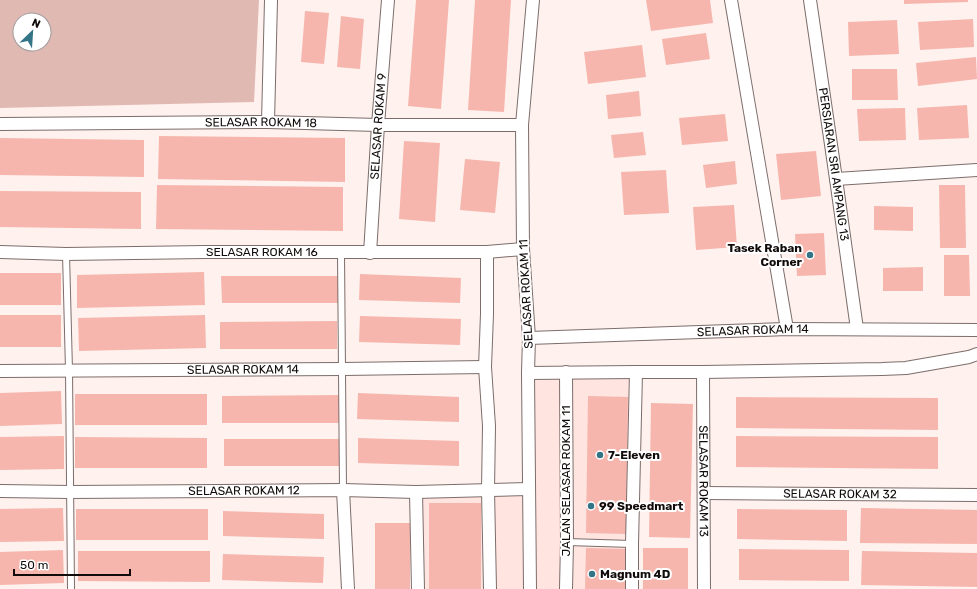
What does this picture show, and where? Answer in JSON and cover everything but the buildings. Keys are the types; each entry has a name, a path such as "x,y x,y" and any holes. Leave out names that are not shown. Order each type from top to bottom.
{"street":[{"path":"268,122 271,0"},
{"name":"SELASAR ROKAM 9","path":"370,253 388,0"},
{"name":"SELASAR ROKAM 11","path":"530,589 529,338 523,249 522,125 533,0"},
{"path":"731,0 787,328"},
{"name":"PERSIARAN SRI AMPANG 13","path":"810,0 857,329"},
{"name":"SELASAR ROKAM 18","path":"0,124 268,122 378,125 522,125"},
{"path":"836,179 977,170"},
{"name":"SELASAR ROKAM 16","path":"0,252 66,254 205,252 370,253 487,252 523,249"},
{"path":"487,252 486,367 489,426 488,490 490,589"},
{"name":"SELASAR ROKAM 14","path":"529,338 787,328 977,330"},
{"path":"528,373 703,372 906,368 969,357 977,354"},
{"name":"SELASAR ROKAM 14","path":"0,370 486,367"},
{"name":"JALAN SELASAR ROKAM 11","path":"566,372 566,589"},
{"path":"632,589 636,372"},
{"name":"SELASAR ROKAM 13","path":"703,372 704,589"},
{"name":"SELASAR ROKAM 12","path":"0,491 70,492 344,490 416,492 529,489"},
{"path":"344,490 348,589"},
{"path":"416,492 418,589"},
{"name":"SELASAR ROKAM 32","path":"704,493 977,495"}],"lane":[{"path":"341,253 344,490"},
{"path":"66,254 69,370 71,589"},
{"path":"567,542 632,544"}],"shaded area":[{"path":"0,0 259,0 254,102 0,108"},
{"path":"528,371 635,378 635,589 418,589 417,491 529,489"}],"place":[{"name":"Tasek Raban Corner","path":"810,255"},
{"name":"7-Eleven","path":"600,455"},
{"name":"99 Speedmart","path":"591,506"},
{"name":"Magnum 4D","path":"592,574"}]}
